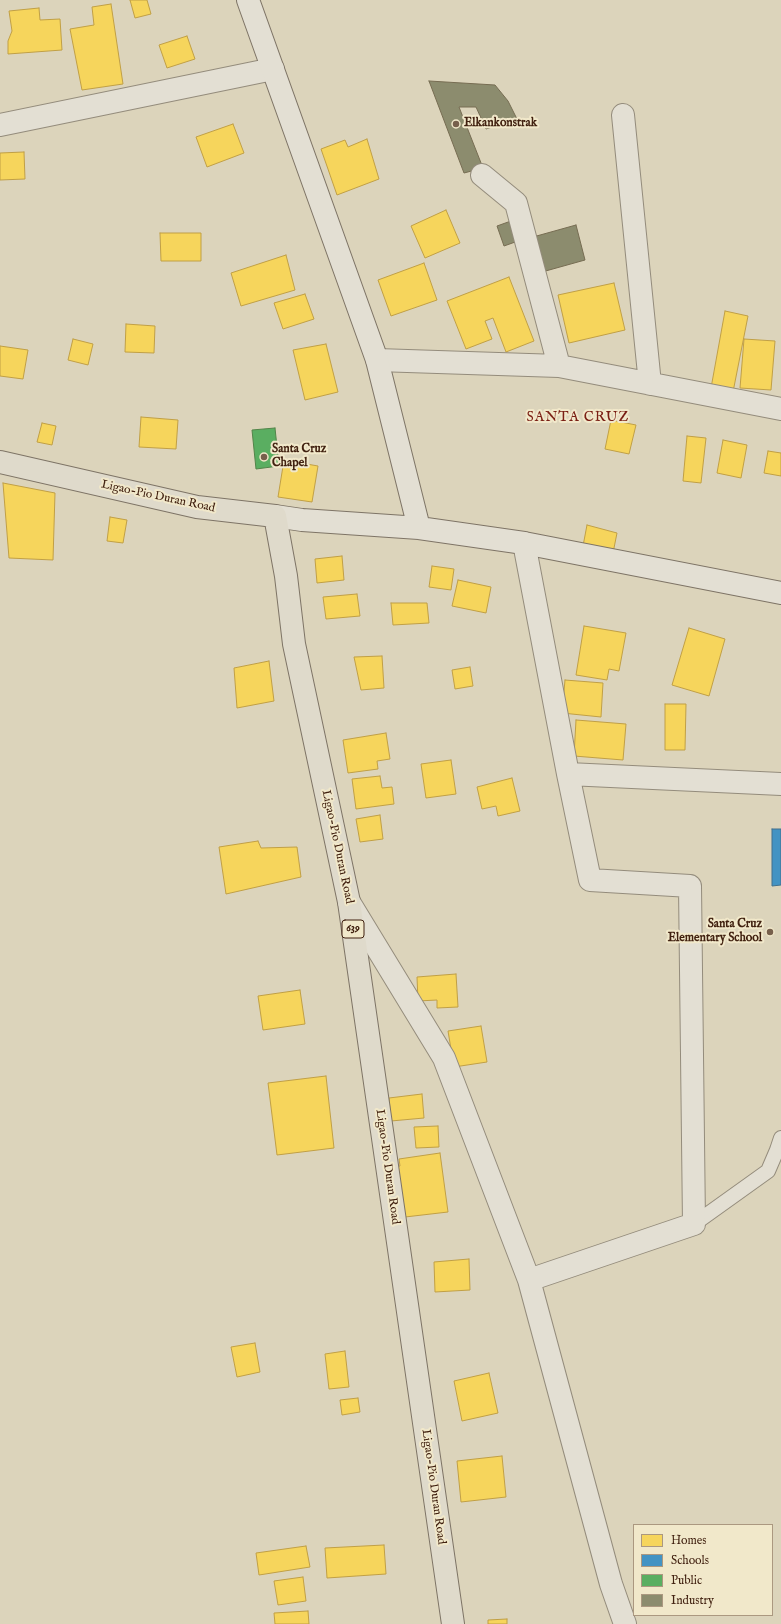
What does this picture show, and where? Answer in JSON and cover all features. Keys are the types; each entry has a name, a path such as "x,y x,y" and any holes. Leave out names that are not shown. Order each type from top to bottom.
{"main road":[{"name":"Ligao-Pio Duran Road","path":"0,462 197,507 275,516 286,576 294,644 349,902 453,1624"}],"street":[{"path":"248,0 377,360 419,528"},
{"path":"0,125 273,69"},
{"path":"623,115 650,384"},
{"path":"482,175 516,203 559,366"},
{"path":"377,360 559,366 781,409"},
{"path":"275,516 302,520 419,528 524,543 781,593"},
{"path":"524,543 568,774 590,880 690,886 694,1224 529,1280"},
{"path":"568,774 781,784"},
{"path":"349,902 444,1058 529,1280 612,1584 625,1624"}],"lane":[{"path":"694,1224 768,1171 778,1150 781,1138"}],"building: Homes":[{"path":"130,0 147,0 151,14 135,18"},
{"path":"111,4 123,84 82,90 70,29 94,25 92,7"},
{"path":"39,8 40,20 60,19 62,50 8,54 8,41 12,31 9,11"},
{"path":"187,36 195,59 167,68 159,45"},
{"path":"233,124 244,153 207,167 196,137"},
{"path":"367,139 379,179 337,195 321,149 345,140 348,147"},
{"path":"24,152 25,179 0,180 0,153"},
{"path":"446,210 460,243 425,258 411,226"},
{"path":"160,233 201,233 201,261 161,261"},
{"path":"286,255 295,290 241,306 231,273"},
{"path":"424,263 437,300 391,316 378,280"},
{"path":"509,277 534,341 506,352 493,318 485,321 492,339 466,349 447,301"},
{"path":"614,283 625,330 569,343 558,295"},
{"path":"305,294 314,319 283,329 274,303"},
{"path":"725,311 748,316 733,392 711,388"},
{"path":"126,324 155,326 154,353 125,352"},
{"path":"73,339 93,344 88,365 68,360"},
{"path":"744,339 775,341 771,390 740,388"},
{"path":"326,344 338,392 305,400 293,350"},
{"path":"0,346 28,350 23,379 0,376"},
{"path":"141,417 178,420 176,449 139,447"},
{"path":"611,420 636,425 629,454 605,449"},
{"path":"42,423 56,426 52,445 37,442"},
{"path":"687,436 706,438 701,483 683,481"},
{"path":"723,440 747,445 741,478 717,473"},
{"path":"768,451 781,453 781,476 764,473"},
{"path":"284,460 318,466 312,502 278,497"},
{"path":"3,483 55,493 53,560 9,558"},
{"path":"110,517 127,520 123,543 107,541"},
{"path":"587,525 617,533 613,553 583,546"},
{"path":"342,556 344,580 317,583 315,559"},
{"path":"432,566 454,569 451,590 429,587"},
{"path":"458,580 491,587 486,613 452,606"},
{"path":"357,594 360,616 326,619 323,597"},
{"path":"391,603 427,603 429,623 393,625"},
{"path":"584,626 626,633 619,671 609,669 607,680 576,675"},
{"path":"689,628 725,639 709,696 672,685"},
{"path":"382,656 384,688 361,690 354,657"},
{"path":"269,661 274,701 237,708 234,668"},
{"path":"470,667 473,686 455,689 452,670"},
{"path":"565,680 603,683 601,717 562,713"},
{"path":"665,704 686,704 685,750 665,750"},
{"path":"576,720 626,724 623,760 574,756"},
{"path":"386,733 390,759 377,761 378,769 348,773 343,740"},
{"path":"451,760 456,794 426,798 421,764"},
{"path":"380,776 382,788 392,787 394,804 356,809 352,779"},
{"path":"512,778 520,811 498,816 496,806 482,809 477,787"},
{"path":"380,815 383,839 360,842 356,819"},
{"path":"258,841 261,848 297,847 301,877 226,894 219,847"},
{"path":"456,974 458,1007 437,1008 437,1000 418,1001 417,977"},
{"path":"300,990 305,1024 263,1030 258,996"},
{"path":"481,1026 487,1062 454,1067 448,1031"},
{"path":"326,1076 334,1148 277,1155 268,1083"},
{"path":"422,1094 424,1118 391,1121 389,1098"},
{"path":"438,1126 439,1147 416,1148 414,1127"},
{"path":"440,1153 448,1212 405,1217 395,1167 400,1166 399,1159"},
{"path":"469,1259 470,1290 435,1292 434,1262"},
{"path":"255,1343 260,1372 237,1377 231,1347"},
{"path":"345,1351 349,1387 329,1389 325,1354"},
{"path":"489,1373 498,1413 462,1421 454,1381"},
{"path":"358,1398 360,1412 342,1415 340,1400"},
{"path":"502,1456 506,1497 461,1502 457,1461"},
{"path":"384,1545 386,1574 327,1578 325,1548"},
{"path":"306,1546 310,1567 259,1575 256,1553"},
{"path":"303,1577 306,1601 278,1605 274,1581"},
{"path":"308,1611 309,1624 275,1624 274,1613"},
{"path":"507,1619 507,1624 488,1624 488,1620"}],"building: Schools":[{"path":"772,829 781,829 781,885 772,886"}],"building: Public":[{"path":"275,428 279,466 256,469 252,430"}],"building: Industry":[{"name":"Elkankonstrak","path":"429,81 495,85 508,101 517,119 486,129 476,107 459,107 483,168 464,173"},
{"path":"511,221 518,241 504,246 497,226"},
{"path":"576,225 585,260 542,272 533,237"}],"place":[{"name":"Elkankonstrak","path":"456,124"},
{"name":"Santa Cruz Chapel","path":"264,457"},
{"name":"Santa Cruz Elementary School","path":"770,932"}],"district":[{"name":"SANTA CRUZ","path":"578,418"}]}
